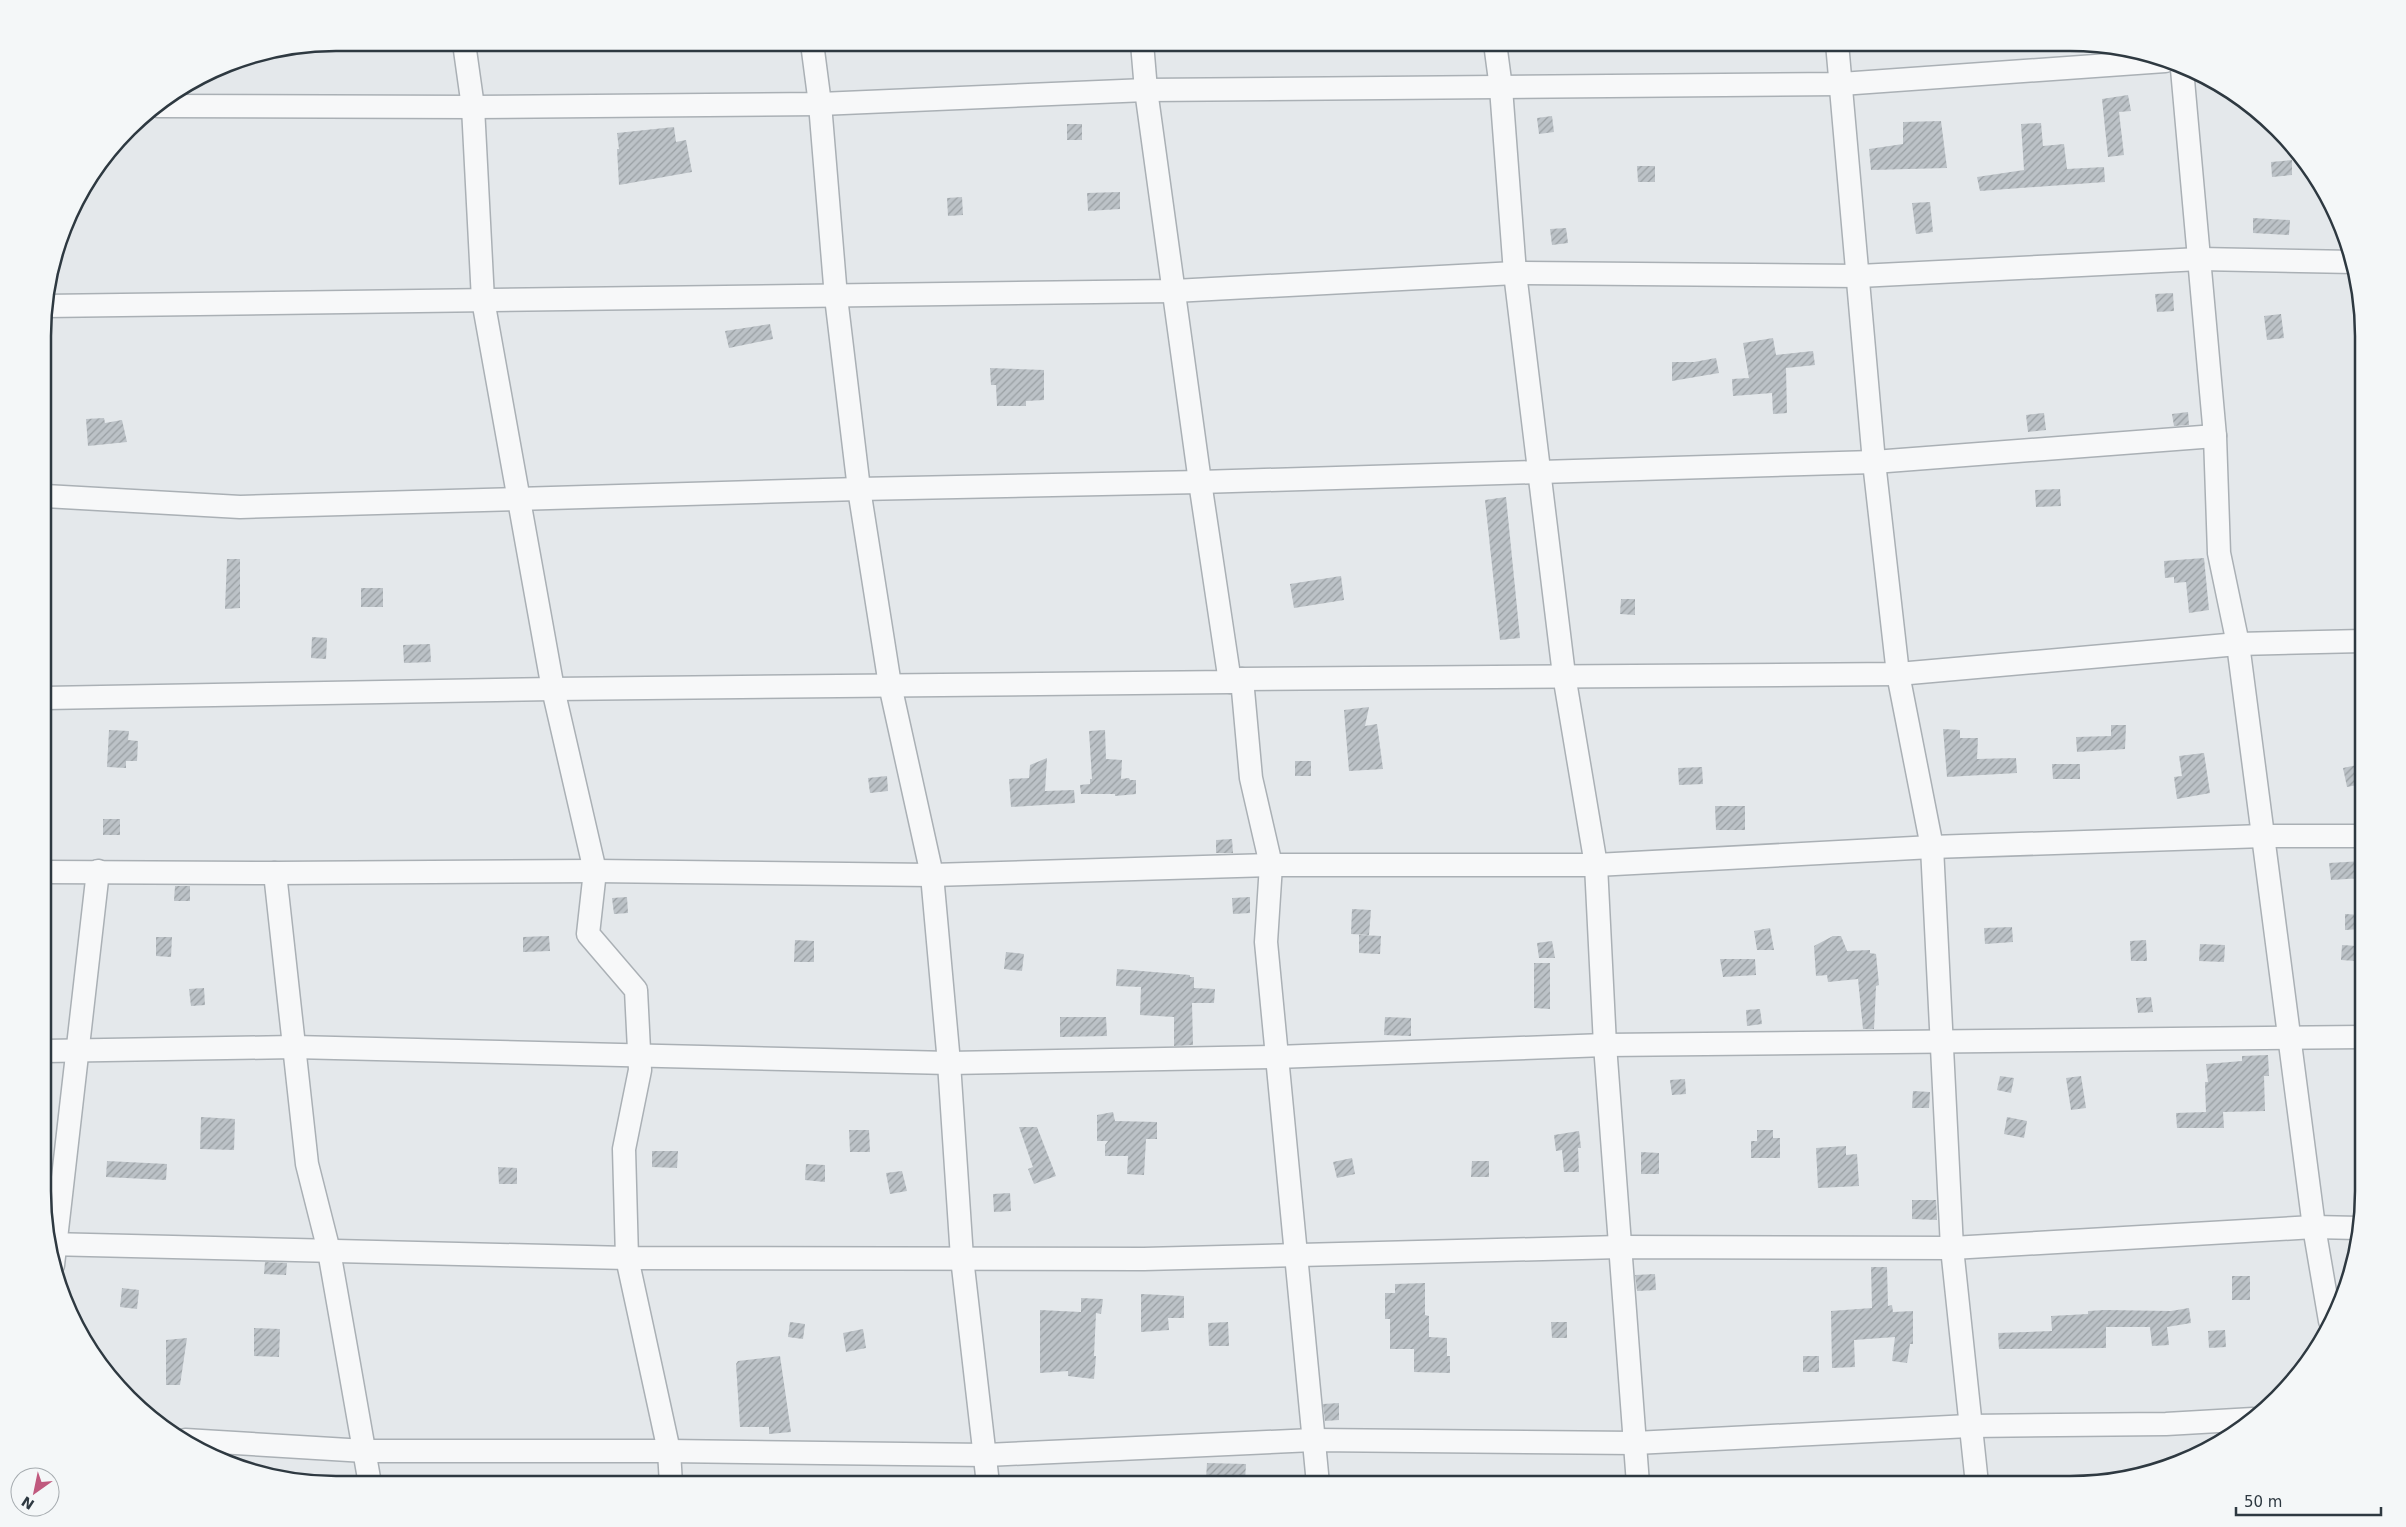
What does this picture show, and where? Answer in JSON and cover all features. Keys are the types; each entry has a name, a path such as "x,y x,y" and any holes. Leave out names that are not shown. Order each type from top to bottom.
{"street":[{"path":"465,51 473,108 484,300 553,689 595,871 588,934 636,990 640,1070 624,1149 627,1258 669,1451 671,1476"},
{"path":"813,51 820,104 836,297 859,489 890,685 932,874 949,1064 962,1258 987,1476"},
{"path":"1143,51 1146,90 1200,482 1236,681 1251,778 1271,865 1266,942 1317,1476"},
{"path":"1495,51 1501,88 1515,273 1541,472 1564,675 1596,865 1605,1045 1637,1476"},
{"path":"1838,51 1874,462 1898,674 1932,846 1952,1248 1969,1426 1976,1476"},
{"path":"168,106 473,108 820,104 1146,90 1841,84 2148,62"},
{"path":"2183,75 2215,436 2220,553 2238,644 2264,836 2288,1038 2314,1227 2328,1310"},
{"path":"53,306 836,297 1174,291 1515,273 1859,276 2200,260 2345,262"},
{"path":"51,496 240,507 859,489 1200,482 1874,462 2215,436"},
{"path":"51,698 1564,675 1898,674 2238,644 2355,640"},
{"path":"51,872 98,870 275,873 595,871 932,874 1271,865 1596,865 1932,846 2264,836 2355,836"},
{"path":"55,1234 98,870"},
{"path":"275,873 307,1164 329,1251 369,1476"},
{"path":"51,1052 294,1047 949,1064 1276,1057 1605,1045 2355,1037"},
{"path":"58,1251 329,1251 627,1258 1144,1259 1620,1248 1952,1248 2314,1227 2352,1228"},
{"path":"200,1441 365,1452 669,1451 986,1455 1314,1440 1635,1443 1969,1426 2166,1424 2239,1420"}],"building":[{"path":"2128,95 2131,111 2119,112 2124,155 2108,157 2102,99"},
{"path":"1552,116 1554,132 1539,134 1537,118"},
{"path":"1941,121 1947,168 1871,170 1869,149 1903,144 1903,122"},
{"path":"2041,123 2043,146 2064,144 2067,169 2104,167 2105,182 1980,191 1977,177 2024,170 2021,124"},
{"path":"1067,124 1082,124 1082,140 1067,140"},
{"path":"674,127 676,142 686,140 692,172 619,185 617,133"},
{"path":"2292,160 2292,175 2272,177 2271,162"},
{"path":"1637,166 1655,166 1655,182 1638,182"},
{"path":"1120,192 1120,209 1088,211 1087,193"},
{"path":"962,197 963,215 948,216 947,198"},
{"path":"1930,202 1933,232 1916,234 1912,203"},
{"path":"2253,218 2290,220 2289,235 2253,233"},
{"path":"1566,228 1568,243 1552,245 1550,229"},
{"path":"2173,293 2174,311 2157,312 2155,294"},
{"path":"2281,314 2284,338 2267,340 2264,316"},
{"path":"770,324 773,339 729,348 725,331"},
{"path":"1773,338 1776,355 1813,351 1815,365 1786,368 1787,413 1773,414 1772,393 1733,396 1732,379 1749,378 1743,343"},
{"path":"1716,358 1719,373 1672,381 1672,362 1694,362"},
{"path":"990,368 1044,370 1044,400 1026,401 1026,406 997,406 996,385 991,385"},
{"path":"2188,412 2189,425 2174,426 2172,414"},
{"path":"2044,413 2046,430 2028,432 2026,415"},
{"path":"104,418 105,423 122,420 127,442 88,446 86,419"},
{"path":"2060,489 2061,506 2036,507 2035,490"},
{"path":"1506,497 1520,638 1500,640 1485,500"},
{"path":"2204,558 2209,610 2189,613 2186,582 2174,583 2174,577 2165,578 2164,561"},
{"path":"227,559 240,559 240,608 225,609"},
{"path":"1341,576 1344,600 1294,608 1290,584"},
{"path":"361,588 383,588 383,607 361,607"},
{"path":"1621,599 1635,599 1635,615 1620,614"},
{"path":"312,637 327,638 326,659 311,658"},
{"path":"430,644 431,662 404,663 403,645"},
{"path":"1369,707 1365,726 1377,724 1383,769 1349,771 1344,710"},
{"path":"2111,725 2126,725 2125,749 2077,752 2076,737 2111,736"},
{"path":"1943,729 1960,730 1960,738 1978,738 1977,759 2016,758 2017,773 1947,777"},
{"path":"109,730 129,731 128,740 138,741 137,761 126,761 126,768 107,767"},
{"path":"1105,730 1106,759 1122,760 1121,779 1129,778 1130,780 1136,780 1136,794 1115,796 1115,794 1081,794 1080,785 1090,784 1090,779 1092,779 1089,731"},
{"path":"2204,753 2210,793 2177,799 2174,777 2182,776 2179,756"},
{"path":"1047,758 1045,791 1074,790 1075,803 1011,807 1009,779 1029,778 1030,765"},
{"path":"1295,761 1311,761 1311,776 1295,776"},
{"path":"2052,764 2080,764 2080,779 2053,779"},
{"path":"2355,765 2355,785 2347,787 2343,768"},
{"path":"1702,767 1703,784 1679,785 1678,768"},
{"path":"887,776 888,791 870,793 868,778"},
{"path":"1715,806 1745,806 1745,830 1716,830"},
{"path":"103,819 120,819 120,835 103,835"},
{"path":"1232,839 1233,853 1216,853 1216,840"},
{"path":"2355,861 2355,878 2331,880 2329,863"},
{"path":"175,886 190,886 190,901 174,901"},
{"path":"627,897 628,913 614,914 612,898"},
{"path":"1250,897 1250,913 1233,914 1232,898"},
{"path":"1352,909 1371,910 1369,935 1351,934"},
{"path":"2345,914 2355,915 2355,929 2345,930"},
{"path":"2012,927 2013,942 1985,944 1984,928"},
{"path":"1770,928 1774,950 1757,950 1754,931"},
{"path":"1359,935 1381,936 1380,954 1359,953"},
{"path":"549,936 550,951 523,952 523,937"},
{"path":"1833,936 1841,936 1847,951 1870,950 1870,953 1876,954 1879,985 1876,986 1874,1029 1863,1029 1858,979 1828,982 1827,975 1816,976 1814,946"},
{"path":"156,937 172,937 171,957 156,956"},
{"path":"795,940 814,941 814,962 794,962"},
{"path":"2146,940 2147,961 2131,961 2130,941"},
{"path":"1552,941 1555,958 1539,958 1537,943"},
{"path":"2200,944 2225,945 2224,962 2199,961"},
{"path":"2342,945 2355,946 2355,961 2341,960"},
{"path":"1006,952 1024,954 1022,971 1004,969"},
{"path":"1720,959 1755,959 1756,975 1723,977"},
{"path":"1534,963 1550,963 1550,1009 1534,1008"},
{"path":"1117,969 1190,975 1190,977 1194,977 1194,988 1215,989 1214,1003 1192,1003 1193,1045 1174,1046 1174,1017 1140,1015 1141,987 1116,986"},
{"path":"204,988 205,1005 191,1006 189,989"},
{"path":"2151,997 2153,1012 2138,1013 2136,998"},
{"path":"1760,1009 1762,1024 1747,1026 1746,1010"},
{"path":"1060,1017 1106,1017 1107,1036 1060,1037"},
{"path":"1385,1017 1411,1018 1411,1036 1384,1035"},
{"path":"2268,1055 2269,1076 2264,1076 2265,1111 2223,1112 2224,1128 2177,1128 2176,1113 2206,1112 2205,1082 2208,1082 2206,1064 2242,1061 2242,1056"},
{"path":"2000,1076 2014,1078 2011,1093 1997,1090"},
{"path":"2081,1076 2086,1108 2071,1110 2066,1078"},
{"path":"1685,1079 1686,1094 1672,1095 1670,1080"},
{"path":"1913,1091 1930,1092 1929,1108 1912,1108"},
{"path":"1113,1112 1115,1121 1157,1122 1157,1139 1146,1139 1144,1175 1127,1174 1128,1156 1105,1156 1105,1145 1108,1141 1097,1141 1097,1115"},
{"path":"201,1117 235,1119 234,1150 200,1149"},
{"path":"2007,1117 2027,1121 2024,1138 2004,1134"},
{"path":"1019,1127 1037,1127 1056,1176 1034,1184 1028,1169 1033,1167"},
{"path":"849,1130 869,1130 870,1152 850,1152"},
{"path":"1757,1130 1773,1130 1773,1138 1780,1138 1780,1158 1751,1158 1751,1141 1757,1141"},
{"path":"1579,1131 1581,1148 1578,1148 1579,1172 1564,1172 1562,1150 1556,1151 1554,1135"},
{"path":"1846,1146 1846,1155 1857,1154 1859,1186 1818,1188 1816,1148"},
{"path":"652,1151 678,1151 677,1168 652,1167"},
{"path":"1641,1152 1659,1153 1659,1174 1641,1174"},
{"path":"1352,1158 1355,1174 1337,1178 1333,1162"},
{"path":"107,1161 167,1164 166,1180 106,1177"},
{"path":"1472,1161 1489,1161 1489,1177 1471,1177"},
{"path":"806,1164 825,1165 825,1182 805,1180"},
{"path":"498,1167 517,1168 517,1184 499,1184"},
{"path":"902,1171 907,1191 890,1194 886,1173"},
{"path":"1010,1193 1011,1211 994,1212 993,1194"},
{"path":"1912,1200 1936,1200 1937,1220 1912,1219"},
{"path":"265,1262 287,1263 286,1275 264,1274"},
{"path":"1871,1267 1887,1267 1888,1306 1892,1305 1893,1312 1913,1311 1913,1344 1910,1344 1907,1363 1892,1361 1895,1337 1854,1340 1855,1367 1832,1368 1831,1311 1872,1308"},
{"path":"1655,1274 1656,1290 1637,1291 1635,1275"},
{"path":"2232,1276 2250,1276 2250,1300 2232,1300"},
{"path":"1425,1283 1425,1315 1429,1316 1429,1337 1447,1338 1447,1356 1450,1356 1450,1373 1414,1372 1414,1349 1390,1349 1390,1319 1385,1319 1385,1293 1395,1293 1395,1284"},
{"path":"122,1288 139,1290 137,1309 120,1307"},
{"path":"1141,1294 1184,1296 1184,1318 1168,1318 1169,1330 1141,1332"},
{"path":"1081,1298 1103,1299 1101,1314 1096,1313 1094,1379 1068,1376 1068,1371 1040,1373 1040,1310 1081,1312"},
{"path":"2189,1308 2191,1323 2167,1327 2169,1345 2152,1346 2150,1327 2106,1327 2106,1348 1999,1349 1998,1333 2052,1331 2051,1316 2088,1314 2088,1311 2105,1310 2171,1311"},
{"path":"790,1322 805,1324 803,1339 788,1337"},
{"path":"1228,1322 1229,1346 1209,1346 1208,1323"},
{"path":"1551,1322 1567,1322 1567,1338 1552,1338"},
{"path":"254,1328 280,1329 279,1357 254,1356"},
{"path":"863,1329 866,1348 846,1352 843,1333"},
{"path":"2225,1330 2226,1347 2209,1348 2208,1331"},
{"path":"187,1338 180,1385 166,1385 166,1340"},
{"path":"780,1356 791,1432 769,1434 769,1427 740,1427 736,1364 738,1361"},
{"path":"1803,1356 1819,1356 1819,1372 1803,1372"},
{"path":"1339,1403 1339,1420 1325,1421 1323,1404"},
{"path":"1207,1463 1246,1464 1245,1476 1206,1476"}]}
